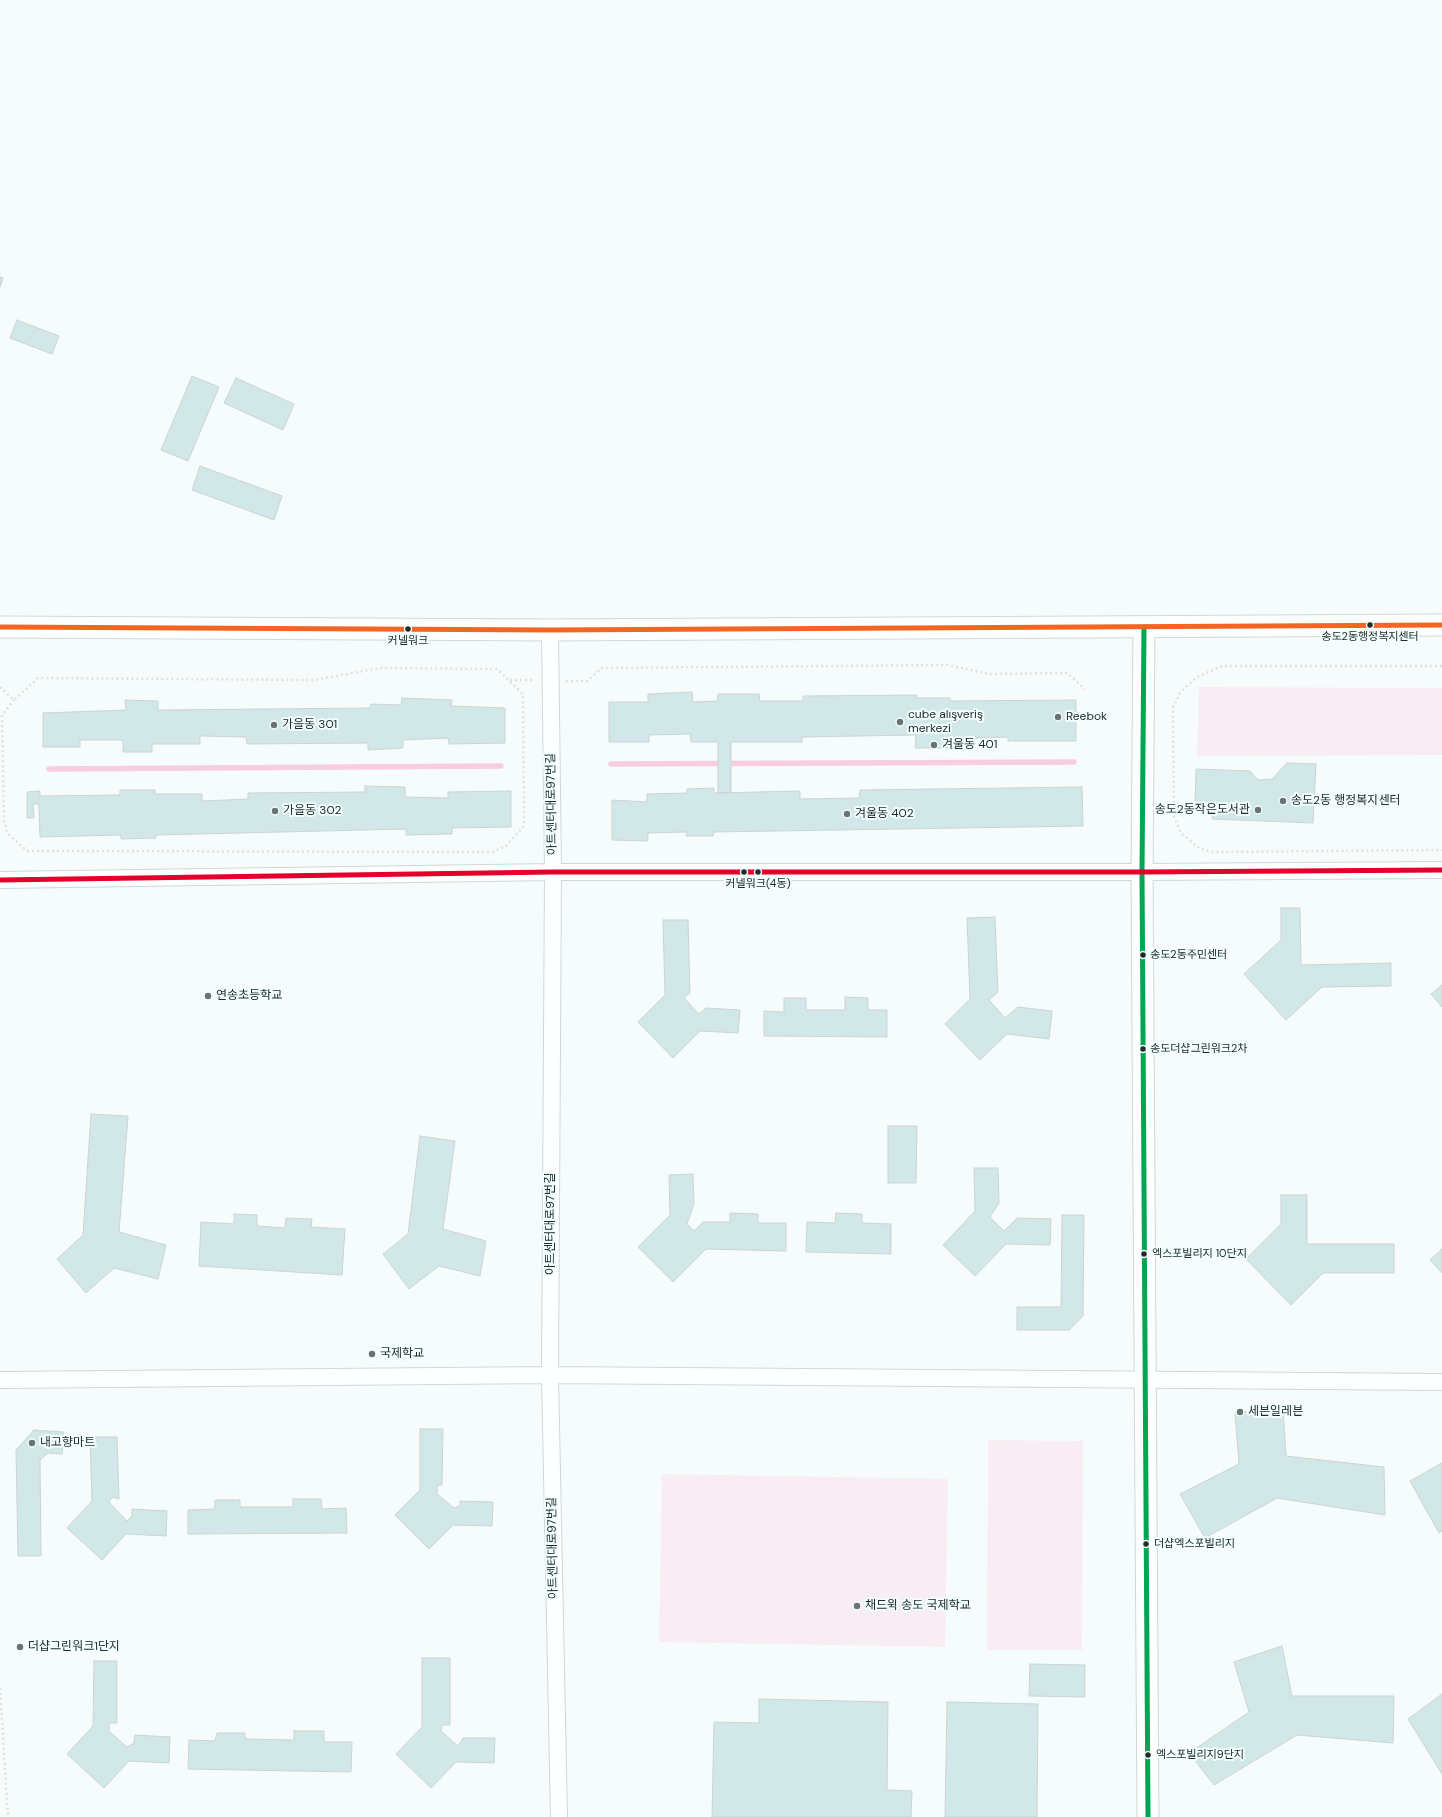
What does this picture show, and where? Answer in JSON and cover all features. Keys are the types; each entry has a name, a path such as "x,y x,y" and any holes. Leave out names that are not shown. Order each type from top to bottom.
{"street":[{"path":"0,627 550,630 1442,625"},
{"path":"1144,627 1142,872 1148,1817"},
{"name":"아트센터대로97번길","path":"550,630 553,872 550,1375 559,1817"},
{"path":"0,880 553,872 1142,872 1442,870"},
{"path":"0,1380 550,1375 1442,1382"}],"path":[{"path":"568,681 587,681 602,668 948,665 989,674 1067,673 1085,689"},
{"path":"1442,666 1222,666 1199,676 1189,684 1180,693 1173,708 1174,818 1180,833 1199,848 1213,852 1442,850"},
{"path":"389,668 497,669 523,694 524,826 506,846 493,852 27,850 7,833 4,819 2,715 14,700 38,678 313,680 364,670 389,668"},
{"path":"509,680 526,679"},
{"path":"0,687 14,700"},
{"path":"0,1688 8,1817"}],"shaded area":[{"path":"1199,687 1442,688 1442,755 1197,756"},
{"path":"988,1440 1083,1441 1082,1650 987,1650"},
{"path":"662,1474 948,1479 945,1647 659,1642"}],"building":[{"path":"0,277 3,278 0,287"},
{"path":"17,320 59,336 52,354 10,338"},
{"path":"192,376 219,387 188,461 161,450"},
{"path":"236,378 294,404 283,430 224,403"},
{"path":"200,466 282,496 274,520 192,490"},
{"name":"겨울동 401","path":"692,692 693,702 717,701 718,694 759,694 760,701 803,701 803,696 917,695 917,698 950,698 950,701 1076,700 1076,741 1008,741 1008,737 951,739 952,748 915,748 916,735 802,737 802,742 731,742 731,792 718,793 718,742 691,742 690,734 649,735 649,742 609,742 609,702 648,702 648,694"},
{"name":"가을동 301","path":"402,698 452,700 451,706 505,708 505,743 449,744 448,738 403,740 403,748 368,750 368,743 247,744 246,737 200,736 200,744 152,744 152,752 123,752 123,740 80,740 80,747 43,747 43,713 126,710 125,700 158,701 158,710 370,708 371,704 401,705"},
{"path":"1287,763 1316,764 1313,823 1212,819 1212,806 1195,806 1196,769 1250,771 1258,780 1272,779"},
{"name":"가을동 302","path":"365,786 405,787 405,797 448,798 448,792 511,791 511,827 452,828 452,834 406,835 406,829 156,835 156,838 121,839 121,835 40,837 39,804 33,804 34,818 27,818 27,792 40,791 40,796 120,795 120,790 155,790 155,794 202,794 202,801 248,799 248,793 365,792"},
{"name":"겨울동 402","path":"1082,787 1083,826 714,832 713,836 686,836 687,832 648,833 648,841 612,840 612,800 647,802 647,794 687,793 687,789 714,788 714,793 800,791 800,799 859,798 860,790"},
{"path":"1281,908 1300,908 1301,965 1391,963 1391,986 1322,987 1286,1020 1244,974 1281,940"},
{"path":"995,917 998,992 989,1000 1005,1018 1018,1007 1052,1011 1049,1039 1007,1034 980,1060 945,1024 970,999 967,918"},
{"path":"663,920 688,920 690,993 684,998 699,1014 706,1008 740,1010 738,1033 700,1031 673,1058 638,1022 665,995"},
{"path":"1442,985 1442,1007 1431,994"},
{"path":"845,997 868,998 868,1010 887,1010 887,1037 764,1036 764,1011 784,1012 784,998 806,998 806,1010 845,1010"},
{"path":"91,1114 128,1116 119,1232 166,1245 158,1279 114,1268 86,1293 57,1259 83,1235"},
{"path":"888,1126 917,1126 916,1183 888,1183"},
{"path":"420,1136 455,1141 443,1229 486,1241 480,1276 439,1266 409,1289 383,1254 408,1234"},
{"path":"974,1168 998,1168 999,1203 990,1217 1004,1231 1017,1218 1051,1219 1050,1245 1006,1244 975,1276 943,1245 975,1211"},
{"path":"693,1174 694,1204 687,1224 694,1231 703,1222 730,1222 730,1213 758,1214 758,1223 786,1223 786,1251 706,1249 673,1282 638,1247 670,1215 669,1175"},
{"path":"1281,1195 1307,1195 1307,1244 1394,1244 1394,1273 1323,1273 1291,1305 1246,1259 1281,1224"},
{"path":"836,1213 862,1214 862,1223 891,1224 891,1254 806,1252 807,1222 835,1223"},
{"path":"234,1214 257,1215 257,1226 285,1228 286,1218 312,1219 311,1227 345,1229 342,1275 199,1266 201,1222 234,1224"},
{"path":"1062,1215 1084,1215 1083,1316 1069,1330 1017,1330 1017,1307 1061,1307"},
{"path":"1442,1249 1442,1273 1430,1260"},
{"path":"1283,1407 1286,1456 1384,1467 1385,1515 1277,1498 1205,1538 1180,1494 1239,1464 1235,1413"},
{"path":"420,1429 443,1429 442,1485 437,1485 437,1494 454,1508 460,1506 460,1501 493,1502 492,1526 453,1525 429,1549 395,1515 420,1490"},
{"path":"34,1430 64,1432 62,1454 48,1453 40,1460 41,1556 18,1556 16,1450"},
{"path":"90,1437 117,1437 119,1499 112,1497 109,1502 127,1521 132,1516 132,1509 167,1511 166,1536 126,1534 102,1560 67,1528 92,1501"},
{"path":"1442,1463 1442,1531 1439,1533 1410,1481"},
{"path":"293,1499 321,1499 322,1509 346,1508 347,1533 188,1534 188,1510 215,1509 215,1500 240,1500 240,1507 293,1507"},
{"path":"1282,1646 1292,1696 1394,1696 1393,1743 1297,1735 1214,1785 1189,1753 1249,1712 1234,1662"},
{"path":"422,1658 450,1658 450,1725 442,1725 441,1731 458,1746 463,1738 495,1738 494,1763 456,1762 431,1788 396,1754 422,1727"},
{"path":"94,1661 117,1661 117,1723 109,1723 109,1731 127,1747 134,1743 135,1735 170,1737 169,1763 129,1761 104,1788 67,1754 93,1726"},
{"path":"1030,1664 1085,1665 1085,1697 1029,1696"},
{"path":"1442,1694 1442,1774 1408,1719"},
{"path":"759,1699 888,1702 887,1790 912,1791 911,1817 712,1817 714,1722 759,1723"},
{"path":"947,1702 1038,1704 1037,1817 945,1817"},
{"path":"294,1731 324,1731 324,1742 352,1742 351,1772 188,1769 189,1740 215,1741 217,1733 245,1733 245,1739 294,1740"}],"waterway":[{"path":"611,764 1074,762"},
{"path":"49,769 501,766"}],"transit line":[{"path":"0,627 550,630 1442,625"},
{"path":"1144,627 1142,872 1148,1817"},
{"path":"0,880 553,872 1142,872 1442,870"}],"place":[{"name":"송도2동행정복지센터","path":"1370,625"},
{"name":"커넬워크","path":"408,629"},
{"name":"Reebok","path":"1058,717"},
{"name":"cube alışveriş merkezi","path":"900,722"},
{"name":"가을동 301","path":"274,725"},
{"name":"겨울동 401","path":"934,745"},
{"name":"송도2동 행정복지센터","path":"1283,801"},
{"name":"송도2동작은도서관","path":"1258,810"},
{"name":"가을동 302","path":"275,811"},
{"name":"겨울동 402","path":"847,814"},
{"name":"커넬워크(4동)","path":"758,872"},
{"name":"송도2동주민센터","path":"1143,955"},
{"name":"연송초등학교","path":"208,996"},
{"name":"송도더샵그린워크2차","path":"1143,1049"},
{"name":"엑스포빌리지 10단지","path":"1144,1254"},
{"name":"국제학교","path":"372,1354"},
{"name":"세븐일레븐","path":"1240,1412"},
{"name":"내고향마트","path":"32,1443"},
{"name":"더샵엑스포빌리지","path":"1146,1544"},
{"name":"채드윅 송도 국제학교","path":"857,1606"},
{"name":"더샵그린워크1단지","path":"20,1647"},
{"name":"엑스포빌리지9단지","path":"1148,1755"}]}
